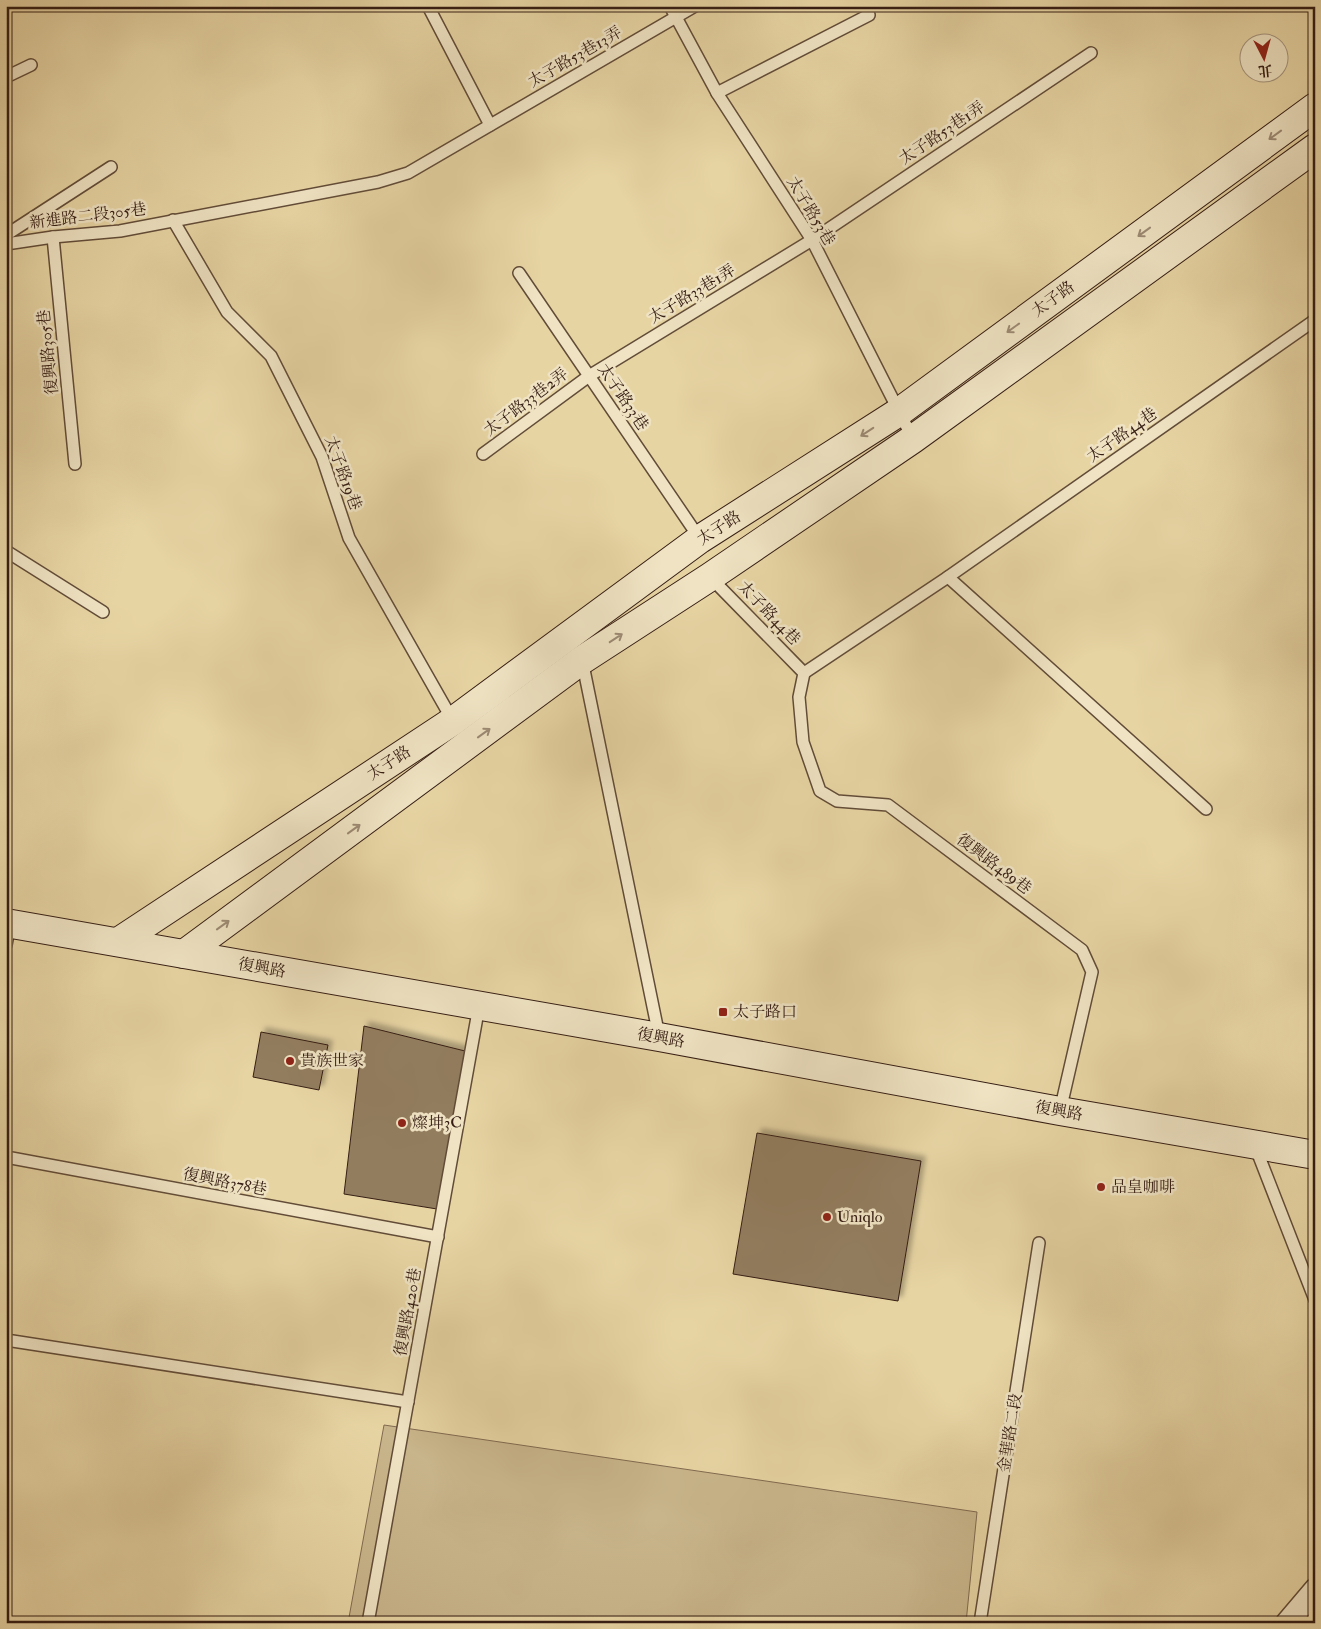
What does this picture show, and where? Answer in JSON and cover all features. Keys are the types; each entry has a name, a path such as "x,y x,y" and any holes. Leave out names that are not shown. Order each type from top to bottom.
{"street":[{"name":"太子路","path":"118,942 453,721 700,539 899,412 1315,106"},
{"name":"太子路","path":"184,954 582,660 710,577 913,439 1315,148"},
{"name":"復興路","path":"7,930 118,942 659,1037 1315,1156"},
{"path":"1287,1623 1315,1590"}],"lane":[{"path":"428,6 490,125"},
{"name":"太子路53巷","path":"670,6 717,93 812,240 913,439"},
{"name":"太子路53巷13弄","path":"378,182 408,173 695,6"},
{"path":"717,93 868,15"},
{"name":"太子路53巷1弄","path":"812,240 1091,53"},
{"path":"6,77 31,65"},
{"path":"6,235 111,167"},
{"name":"新進路二段305巷","path":"6,244 53,236 120,231 378,182"},
{"name":"太子路19巷","path":"173,220 228,312 271,356 322,457 349,538 453,721"},
{"name":"復興路305巷","path":"53,236 75,464"},
{"name":"太子路33巷1弄","path":"588,376 812,240"},
{"name":"太子路33巷","path":"519,273 700,539"},
{"name":"太子路44巷","path":"710,577 804,673 948,577 1315,320"},
{"name":"太子路33巷2弄","path":"483,454 588,376"},
{"path":"7,555 103,612"},
{"path":"948,577 1206,809"},
{"path":"582,660 659,1037"},
{"name":"復興路489巷","path":"804,673 799,697 803,742 820,791 837,801 888,805 1082,950 1092,972 1060,1111"},
{"name":"復興路420巷","path":"368,1623 479,1006"},
{"path":"1254,1144 1315,1300"},
{"name":"復興路378巷","path":"6,1157 438,1237"},
{"name":"金華路二段","path":"980,1623 1039,1243"},
{"path":"6,1340 408,1402"}],"shaded area":[{"path":"384,1425 977,1512 966,1623 348,1623"}],"building":[{"name":"燦坤3C","path":"364,1026 465,1051 437,1209 344,1194"},
{"name":"貴族世家","path":"261,1032 328,1045 319,1090 253,1077"},
{"name":"Uniqlo","path":"757,1133 921,1161 898,1301 733,1274"}],"place":[{"name":"太子路口","path":"723,1012"},
{"name":"貴族世家","path":"290,1061"},
{"name":"燦坤3C","path":"402,1123"},
{"name":"品皇咖啡","path":"1101,1187"},
{"name":"Uniqlo","path":"827,1217"}]}
